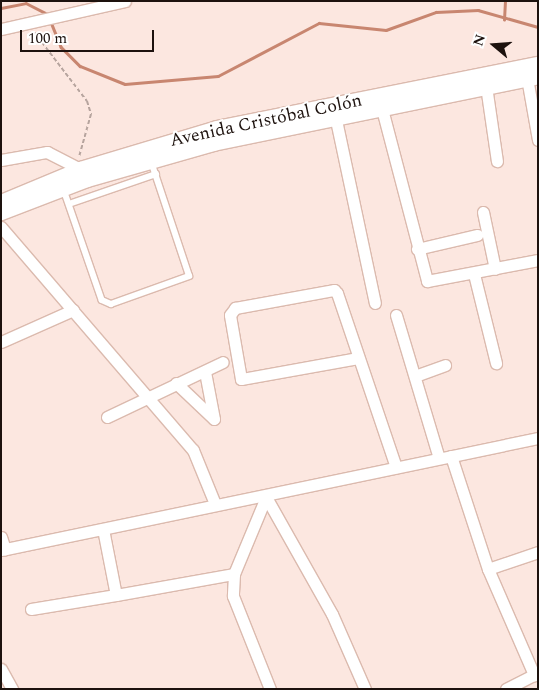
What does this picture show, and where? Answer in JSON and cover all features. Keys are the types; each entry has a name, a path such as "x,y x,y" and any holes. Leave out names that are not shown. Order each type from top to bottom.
{"street":[{"path":"1,29 61,15 83,6 125,1"},
{"name":"Avenida Cristóbal Colón","path":"1,202 78,168 217,128 538,64"},
{"path":"532,77 538,140"},
{"name":"Avenida Cristóbal Colón","path":"1,212 150,159 532,77"},
{"path":"486,86 497,161"},
{"path":"382,109 424,276 432,284 538,260"},
{"path":"336,120 375,303"},
{"path":"1,160 47,152 78,168"},
{"path":"483,212 495,269"},
{"path":"1,227 193,450 215,504"},
{"path":"417,249 476,235"},
{"path":"474,274 496,363"},
{"path":"358,358 242,380 230,316 235,308 334,290 358,358 396,467"},
{"path":"1,342 73,310"},
{"path":"396,315 414,376 488,569 536,674 506,689"},
{"path":"107,417 176,383 206,372 223,362"},
{"path":"414,376 444,365"},
{"path":"176,383 214,419 206,372"},
{"path":"1,537 3,550 215,504 266,497 396,467 538,438"},
{"path":"266,497 234,574 233,596 270,689"},
{"path":"266,497 332,614 365,689"},
{"path":"103,529 116,595"},
{"path":"488,569 538,552"},
{"path":"31,609 234,574"},
{"path":"1,669 12,689"}],"lane":[{"path":"64,188 105,304 185,279 189,270 150,159"},
{"path":"69,204 156,174"}],"path":[{"path":"27,23 87,101 91,114 78,168"}],"waterway":[{"path":"504,20 505,1"},
{"path":"1,8 26,3 48,14"},
{"path":"51,22 61,47 80,66 125,84 218,76 319,23 386,30 436,12 478,10 538,27"}]}
